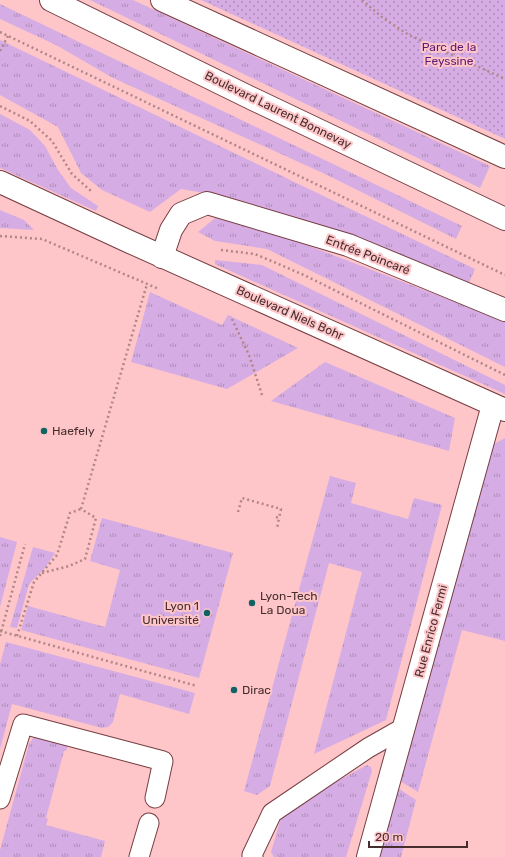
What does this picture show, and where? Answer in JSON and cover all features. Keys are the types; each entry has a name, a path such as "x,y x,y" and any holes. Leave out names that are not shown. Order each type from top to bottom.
{"street":[{"name":"Boulevard Laurent Bonnevay","path":"51,0 255,100 505,219"},
{"path":"162,0 505,157"},
{"name":"Boulevard Niels Bohr","path":"0,182 162,257 499,408"},
{"name":"Entrée Poincaré","path":"162,257 171,230 181,214 207,203 348,245 505,310"},
{"name":"Rue Enrico Fermi","path":"368,857 404,727 499,408"}],"lane":[{"path":"0,799 22,724 163,761 155,798"},
{"path":"253,857 252,855 272,813 368,748 404,727"},
{"path":"139,857 149,823"}],"path":[{"path":"362,0 382,18 409,36 505,79"},
{"path":"0,32 505,275"},
{"path":"0,51 8,36"},
{"path":"0,106 30,121 52,141 72,174 93,193"},
{"path":"0,236 42,239 147,284 81,509"},
{"path":"218,249 255,254 304,275 505,375"},
{"path":"231,316 249,355 262,395"},
{"path":"238,512 242,498 281,509 277,518 277,529"},
{"path":"17,636 34,582 58,555 70,513 81,509"},
{"path":"42,573 68,566 85,559 96,518 81,509"},
{"path":"0,636 25,544"},
{"path":"1,632 197,686"}],"green space":[{"path":"90,0 133,0 490,166 480,188"},
{"name":"Parc de la Feyssine","path":"201,0 505,0 505,139 503,138"},
{"path":"0,4 462,226 456,239 325,174 113,78 56,45 0,19"},
{"path":"0,40 475,269 468,285 222,196 181,189 150,212 102,190 81,173 58,127 0,95"},
{"path":"0,114 30,130 45,146 58,170 71,188 98,206 96,211 0,168"},
{"path":"0,210 24,220 34,230 0,228"},
{"path":"215,218 252,224 505,321 505,367 267,249 215,241 198,232"},
{"path":"215,260 262,265 505,385 505,394 215,264"},
{"path":"150,292 222,325 228,315 298,348 227,389 131,362"},
{"path":"325,362 455,418 449,451 271,401"},
{"path":"505,438 505,641 462,630 418,792 400,781 494,444"},
{"path":"330,476 356,483 351,503 408,519 414,498 442,505 386,720 314,754 362,572 329,563 270,786 257,795 244,791"},
{"path":"102,518 233,553 199,678 21,630 28,606 105,627 120,570 90,561"},
{"path":"0,537 17,542 0,607"},
{"path":"33,547 55,553 45,568 29,584 17,628 10,627"},
{"path":"6,642 195,693 189,714 120,694 113,722 108,727 102,728 12,704 0,749 0,664"},
{"path":"43,736 68,745 66,751 64,751 46,818 48,819 46,825 105,841 101,857 0,857 0,850 29,744 33,738"},
{"path":"367,765 371,767 372,771 346,857 274,857 271,852 283,811"},
{"path":"398,788 416,800 401,857 379,857"}],"place":[{"name":"Haefely","path":"44,431"},
{"name":"Lyon-Tech La Doua","path":"252,603"},
{"name":"Lyon 1 Université","path":"207,613"},
{"name":"Dirac","path":"234,690"}]}
